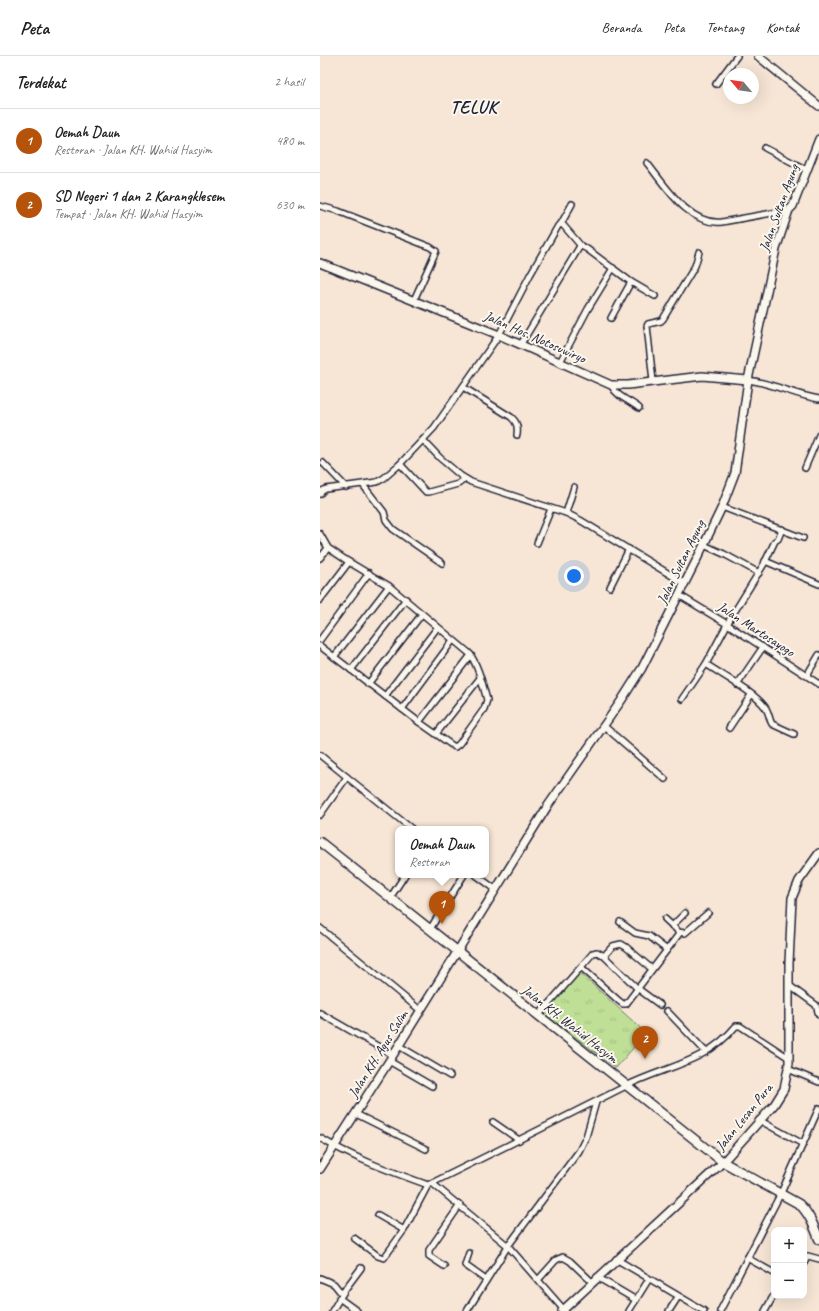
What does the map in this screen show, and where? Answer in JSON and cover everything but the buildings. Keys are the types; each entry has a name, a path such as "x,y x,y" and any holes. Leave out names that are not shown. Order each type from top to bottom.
{"main road":[{"name":"Jalan KH. Wahid Hasyim","path":"320,842 723,1162 799,1204 804,1209 818,1234"}],"street":[{"path":"716,84 737,56"},
{"path":"758,56 819,106"},
{"name":"Jalan Sultan Agung","path":"457,951 556,794 604,726 642,668 722,507 735,473 748,380 773,264 789,210 793,206 819,139"},
{"path":"765,148 807,170"},
{"path":"646,163 680,204 691,213 708,222 722,222 789,210"},
{"path":"320,494 326,489 363,485 380,481 400,464 434,428 499,335 530,276 572,204"},
{"path":"320,206 338,211 430,247 436,251 414,300"},
{"path":"561,224 581,246 631,282 655,296"},
{"path":"521,344 577,249 581,246"},
{"path":"653,381 647,326 648,324 661,321 663,319 695,266 699,252"},
{"name":"Jalan Hos. Notosuwiryo","path":"320,263 521,344 611,385 628,385 702,376 748,380"},
{"path":"560,362 613,268"},
{"path":"611,318 631,282"},
{"path":"748,380 757,381 819,399"},
{"path":"611,385 617,394 639,408"},
{"path":"463,387 512,417 517,426 518,435"},
{"path":"805,468 819,435"},
{"path":"423,440 440,458 465,479 580,520 684,583"},
{"path":"323,463 346,487"},
{"path":"400,464 426,492 454,485 465,479"},
{"path":"363,485 384,512 386,520 393,529 442,563"},
{"path":"566,514 574,487"},
{"path":"722,507 803,538"},
{"path":"537,543 552,509"},
{"path":"682,699 706,664 742,598 759,573 782,529"},
{"path":"320,534 328,548 389,586 406,599 437,628 471,655 480,678 487,703 459,744 455,747 368,684 320,646"},
{"path":"704,545 759,573"},
{"path":"320,558 328,548"},
{"path":"610,587 629,549"},
{"path":"320,600 349,562"},
{"path":"765,562 819,584"},
{"path":"320,640 369,574"},
{"path":"334,657 389,586"},
{"name":"Jalan Martosayogo","path":"679,595 727,624 819,684"},
{"path":"351,670 406,599"},
{"path":"368,684 422,614"},
{"path":"385,696 437,628"},
{"path":"402,709 453,640"},
{"path":"737,685 763,647"},
{"path":"419,722 471,655"},
{"path":"806,675 819,655"},
{"path":"706,664 751,695 766,708 772,724 794,734"},
{"path":"436,734 480,678"},
{"path":"729,728 751,695"},
{"path":"604,726 665,779"},
{"path":"320,755 408,826"},
{"path":"320,815 347,777"},
{"name":"Jalan Lesan Pura","path":"564,1310 616,1259 723,1162 760,1120 784,1089 789,1058 789,963 792,898 799,881 819,853"},
{"path":"390,898 403,878"},
{"path":"430,929 462,878"},
{"path":"480,878 496,889"},
{"path":"665,919 678,932 685,934 708,913"},
{"path":"672,926 685,914"},
{"path":"620,922 635,932 649,936 667,950"},
{"path":"320,928 420,1010"},
{"path":"581,967 623,1004 627,1002 638,988 677,936 678,932"},
{"path":"604,956 613,946 620,944 626,947 652,969"},
{"name":"Jalan KH. Agus Salim","path":"320,1169 399,1046 457,951"},
{"path":"538,1016 595,952 598,952 604,956 638,988 660,1005"},
{"path":"790,986 817,1006 817,1012 819,1015"},
{"path":"666,1011 706,1052"},
{"path":"320,1013 432,1086"},
{"path":"354,1238 378,1256 384,1258 404,1230 430,1184 596,1102 627,1085 706,1052 723,1040 736,1026 789,1058"},
{"path":"399,1046 450,1076"},
{"path":"788,1069 819,1082"},
{"path":"467,1311 508,1246 579,1151 584,1142 596,1102"},
{"path":"720,1311 781,1193 819,1108"},
{"path":"356,1114 426,1149"},
{"path":"760,1120 803,1144"},
{"path":"493,1122 519,1140"},
{"path":"320,1138 335,1147 402,1176 430,1184 460,1205 508,1246 564,1310"},
{"path":"444,1266 429,1256 428,1253 460,1205"},
{"path":"378,1215 404,1230"},
{"path":"469,1253 465,1265 486,1280"},
{"path":"807,1258 808,1256 819,1259"},
{"path":"538,1280 556,1260 564,1257 570,1260 592,1282"},
{"path":"747,1258 771,1271"},
{"path":"616,1259 704,1311"},
{"path":"332,1311 340,1296 361,1268"},
{"path":"597,1277 636,1300"},
{"path":"320,1278 334,1284 340,1296 357,1311"},
{"path":"630,1311 649,1279"},
{"path":"669,1311 678,1297"},
{"path":"765,1311 772,1299"}],"green space":[{"path":"580,973 646,1033 616,1068 542,1012"}],"place":[{"name":"Oemah Daun","path":"442,924"},
{"name":"SD Negeri 1 dan 2 Karangklesem","path":"645,1059"}],"district":[{"name":"TELUK","path":"474,107"}]}
